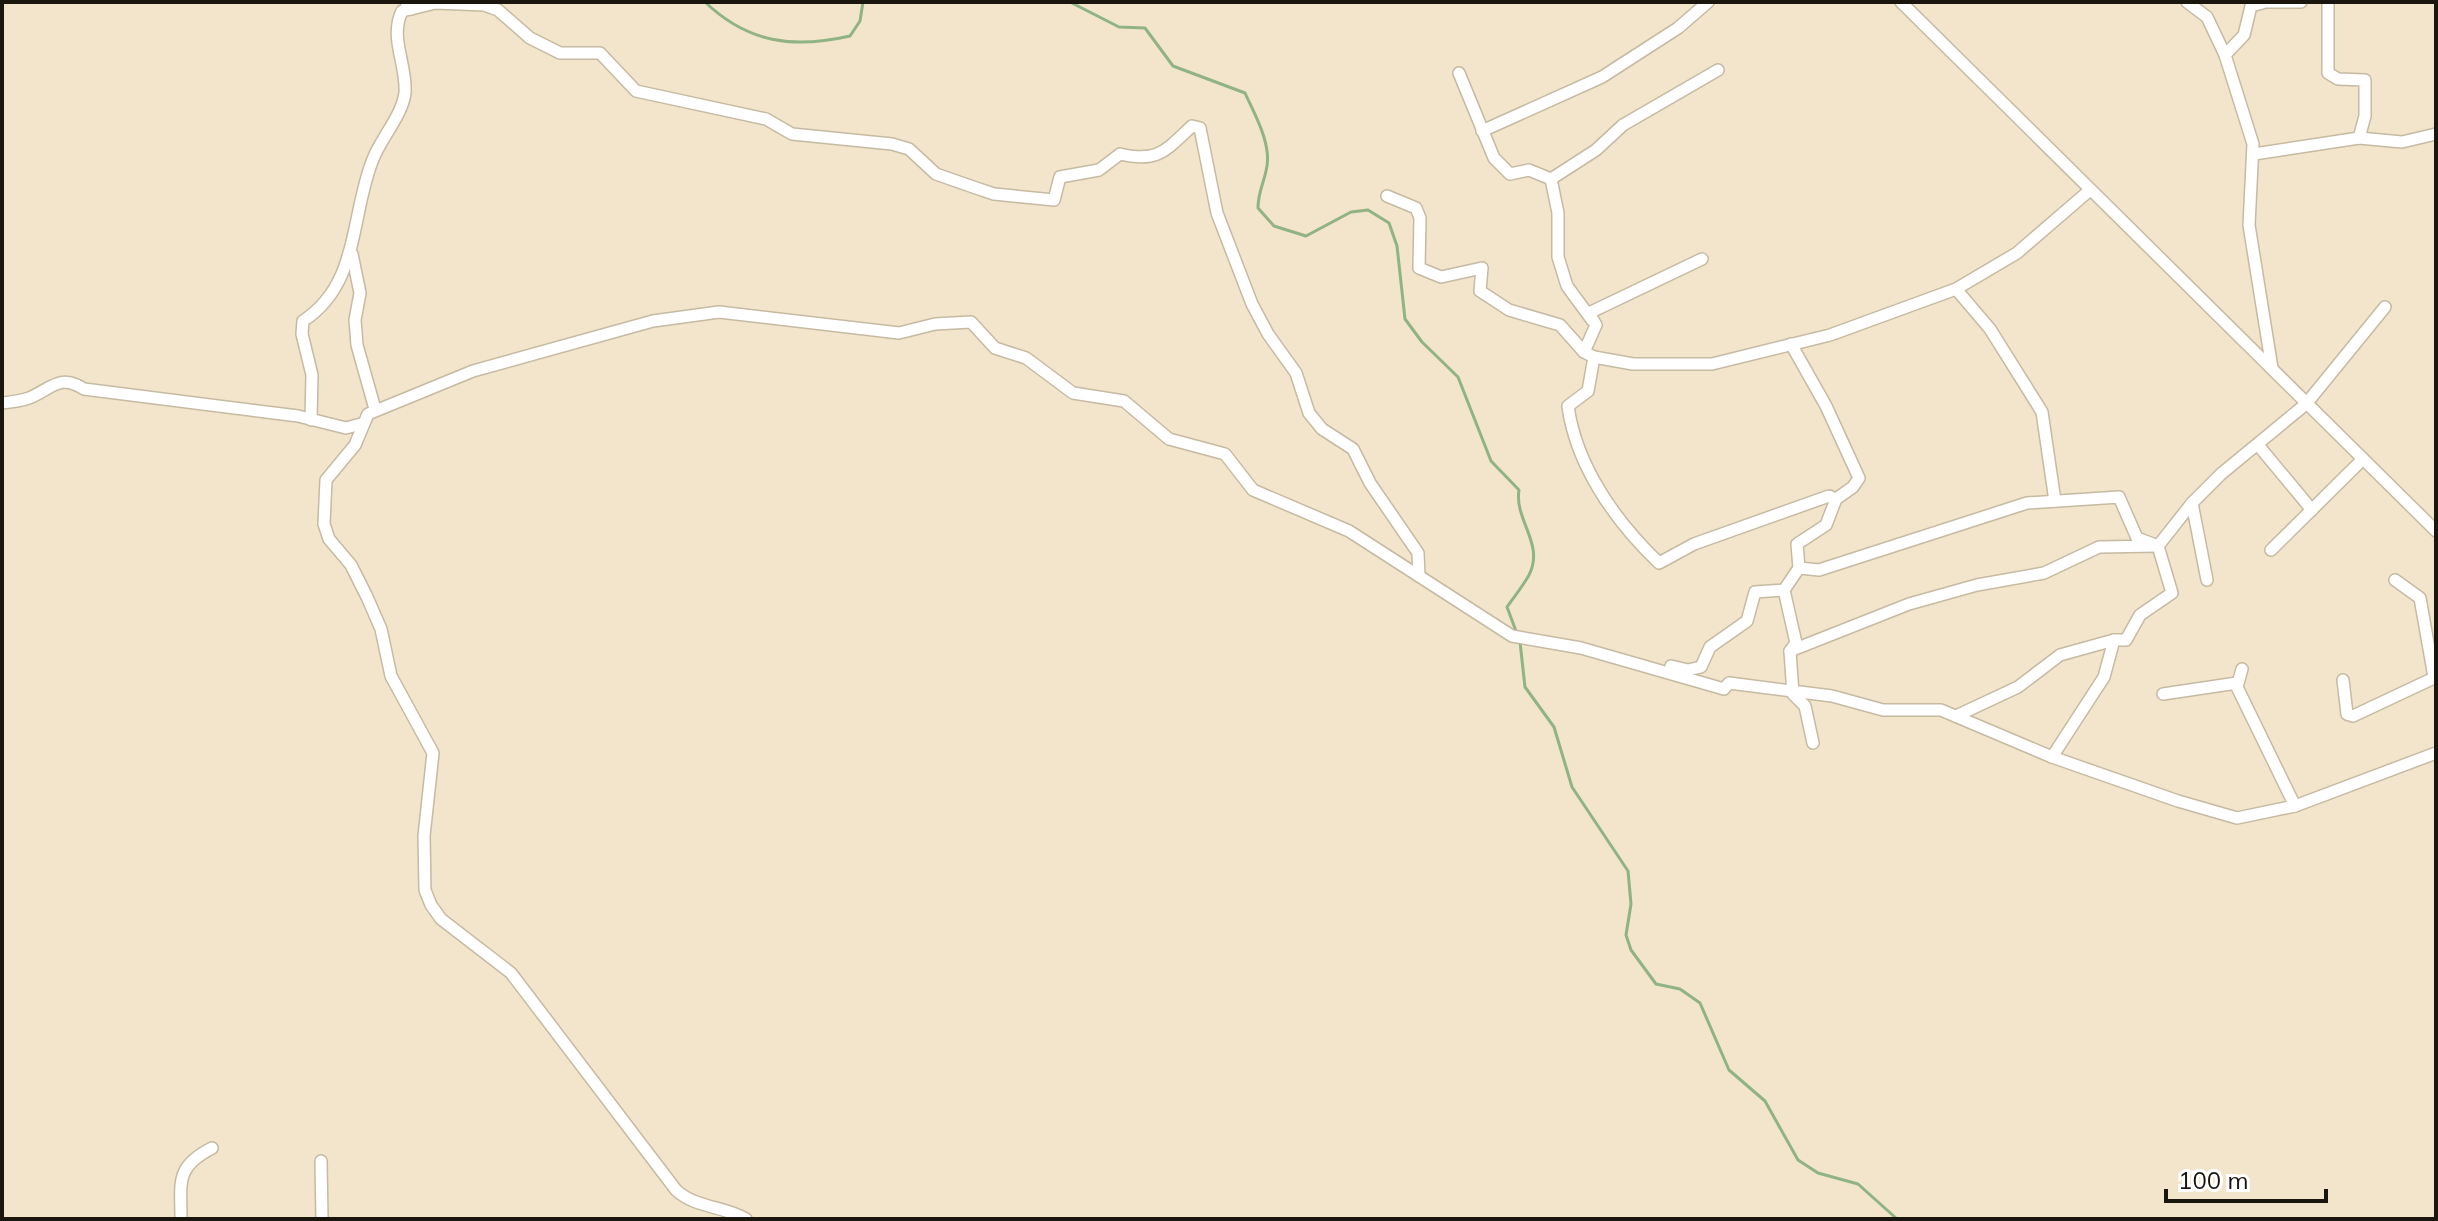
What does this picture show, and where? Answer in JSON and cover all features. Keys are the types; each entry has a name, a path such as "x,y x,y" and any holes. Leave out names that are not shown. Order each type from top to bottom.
{"street":[{"path":"1482,131 1602,77 1678,28 1708,2"},
{"path":"1901,2 2436,531"},
{"path":"2187,2 2207,17 2225,55 2254,154 2249,225 2272,369"},
{"path":"2225,55 2244,35 2251,6 2266,2 2301,2"},
{"path":"2328,2 2328,73 2338,79 2365,80 2365,116 2359,138"},
{"path":"311,420 312,375 302,334 303,321 332,298 351,252 357,214 373,159 405,94 404,60 396,37 402,11 409,6 435,3 484,5 498,10 530,38 560,53 600,53 636,91 766,119 792,134 817,140 892,144 909,149 936,174 994,194 1054,200 1060,177 1099,170 1120,154 1139,160 1156,155 1173,146 1192,126 1200,128 1217,213 1252,304 1296,373 1309,413 1322,429 1353,449 1370,483 1418,553 1419,576"},
{"path":"1551,179 1596,150 1623,125 1718,70"},
{"path":"1459,73 1494,158 1510,174 1529,170 1551,179"},
{"path":"2254,154 2359,138 2402,142 2436,134"},
{"path":"1551,179 1558,213 1558,257 1567,286 1596,325"},
{"path":"1387,196 1416,208 1420,218 1419,268 1441,277 1482,268 1480,291 1509,310 1560,325 1589,355 1633,364 1712,364 1830,335 1956,289 2017,253 2090,190"},
{"path":"351,252 360,293 355,320 357,345 375,409"},
{"path":"1702,259 1589,313 1596,325 1589,355 1588,391 1568,406 1573,439 1620,522 1659,563 1694,544 1829,496 1836,499"},
{"path":"1956,289 1990,329 2042,412 2055,501"},
{"path":"2158,546 2192,503 2306,404 2385,307"},
{"path":"746,1219 733,1211 684,1198 511,973 441,919 431,905 425,890 424,836 433,753 391,676 381,629 367,597 351,565 329,539 324,524 326,480 355,445 361,424 375,409 473,371 653,321 719,312 899,333 935,324 971,322 995,348 1026,358 1073,393 1124,401 1169,439 1225,454 1253,490 1349,531 1512,636 1581,648 1724,689 1729,683 1793,694 1832,696 1883,710 1941,710 2052,757 2237,818 2295,806 2436,753"},
{"path":"1791,344 1856,468 1857,482 1836,499 1826,525 1797,544 1799,568 1784,590 1796,643 1790,651 1793,694 1805,706 1813,743"},
{"path":"2,403 28,398 57,382 72,381 84,389 311,420 346,428 361,424"},
{"path":"2258,445 2312,510"},
{"path":"2271,550 2363,459"},
{"path":"1799,568 1819,570 2027,503 2119,497 2137,538 2158,546"},
{"path":"2192,503 2207,580"},
{"path":"1956,716 2018,687 2060,655 2114,640 2126,640 2140,615 2172,593 2158,546"},
{"path":"1790,651 1909,604 1977,585 2044,573 2099,547 2158,546"},
{"path":"2343,680 2347,714 2353,716 2435,677 2420,598 2395,580"},
{"path":"1638,665 1660,663 1688,670 1701,667 1710,647 1747,621 1755,592 1784,590"},
{"path":"2052,757 2104,677 2114,640"},
{"path":"2242,669 2237,683 2295,806"},
{"path":"2163,694 2237,683"},
{"path":"181,1219 181,1174 191,1158 212,1148"},
{"path":"321,1161 322,1219"}],"waterway":[{"path":"705,2 738,26 755,34 790,42 850,36 860,21 863,2"},
{"path":"1070,2 1119,27 1145,28 1173,66 1245,93 1262,131 1267,151 1268,161 1258,208 1274,226 1306,236 1351,212 1368,210 1389,223 1397,246 1405,319 1422,342 1458,377 1491,461 1519,490 1521,512 1532,542 1533,564 1507,607 1516,631"},
{"path":"1520,642 1525,687 1554,727 1572,787 1628,871 1631,904 1626,935 1631,950 1656,984 1680,989 1700,1003 1729,1070 1765,1101 1798,1160 1818,1173 1858,1184 1897,1219"}]}
